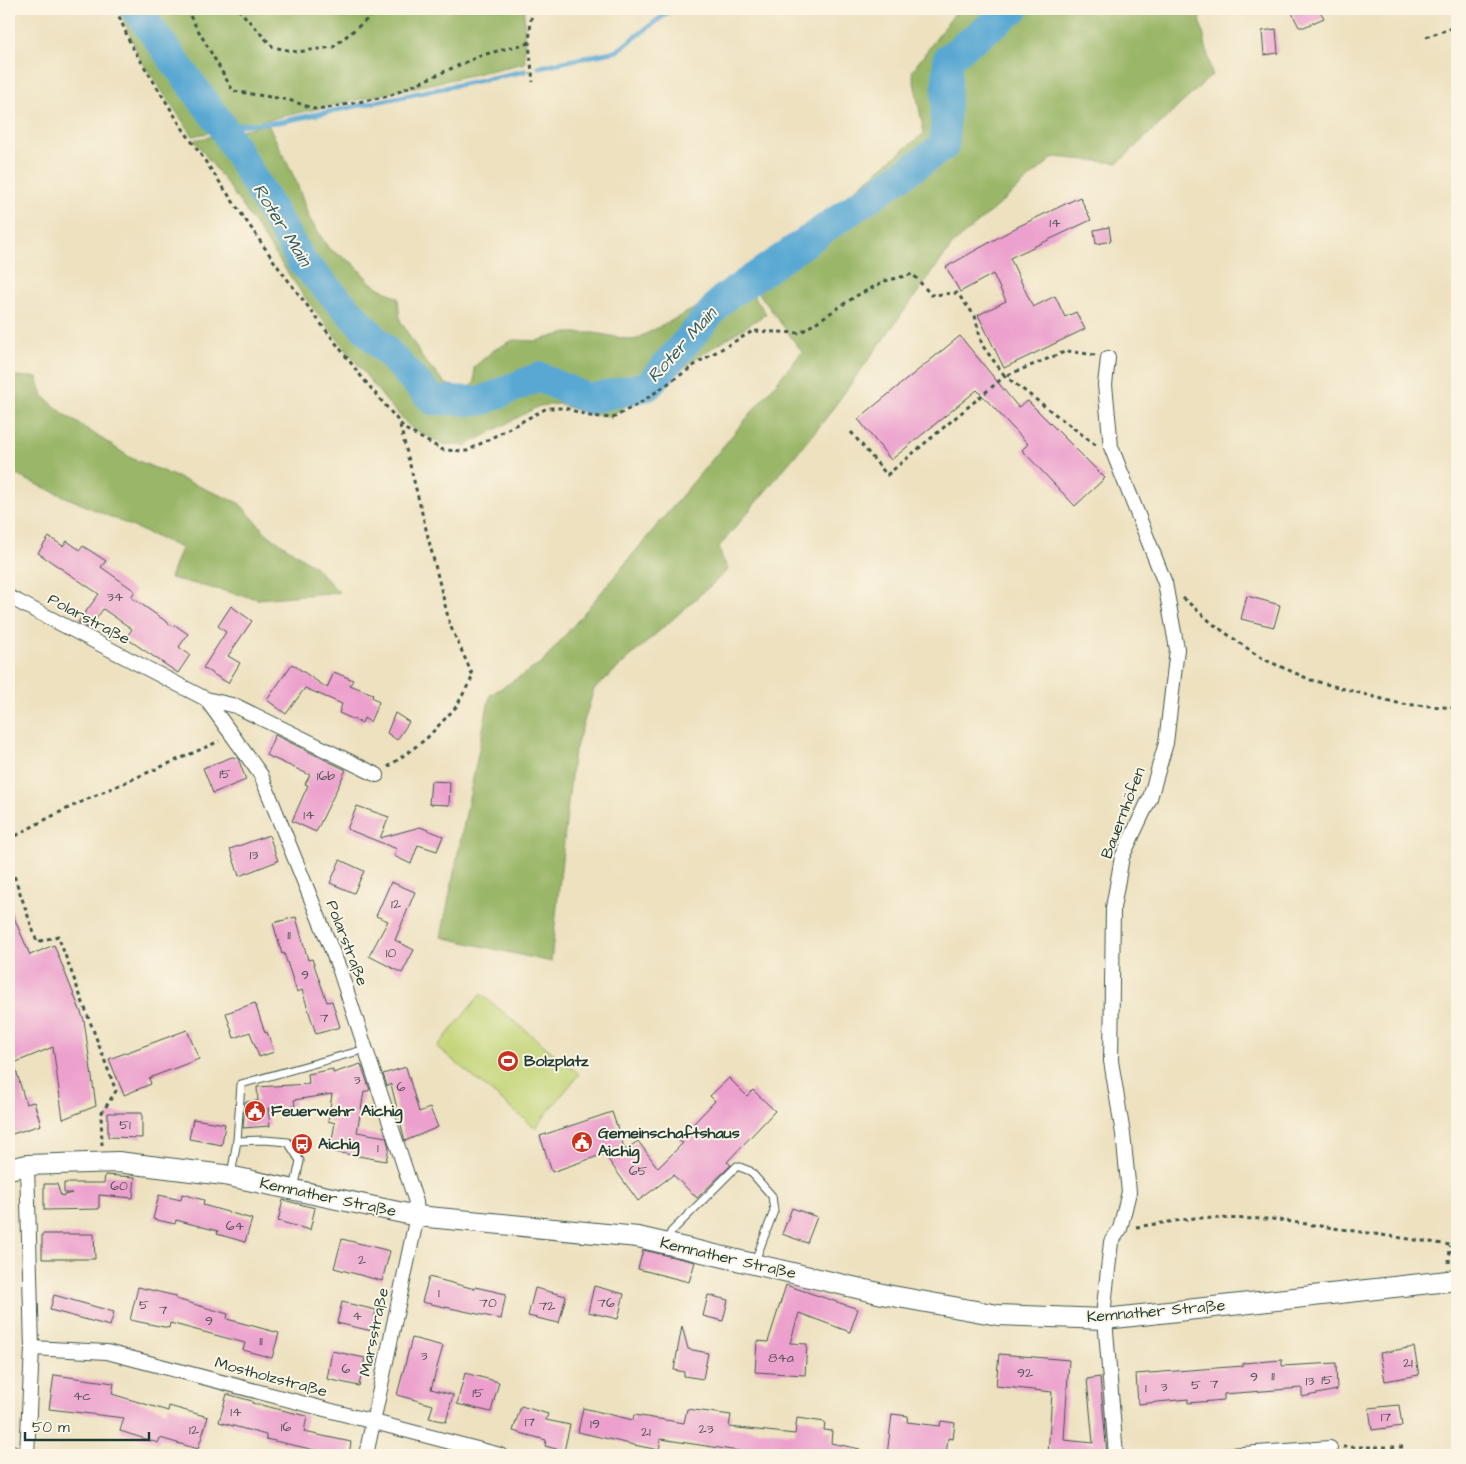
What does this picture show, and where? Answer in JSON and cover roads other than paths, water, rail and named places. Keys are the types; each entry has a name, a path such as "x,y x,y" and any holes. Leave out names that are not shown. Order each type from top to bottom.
{"main road":[{"name":"Kemnather Straße","path":"18,1167 118,1162 231,1177 417,1216 638,1237 887,1295 998,1315 1105,1319 1452,1280"}],"street":[{"name":"Bauernhöfen","path":"1108,358 1105,384 1111,447 1165,583 1177,649 1166,743 1150,798 1122,857 1113,908 1111,1061 1123,1134 1129,1192 1120,1229 1111,1242 1104,1306 1116,1455"},
{"name":"Polarstraße","path":"9,597 206,700 236,706 377,775"},
{"name":"Polarstraße","path":"206,700 260,776 327,937 416,1202 417,1216"},
{"path":"18,1167 32,1348 27,1455"},
{"name":"Marsstraße","path":"366,1455 417,1216"},
{"name":"Mostholzstraße","path":"32,1348 108,1352 500,1455"},
{"path":"1228,1455 1330,1448"},
{"path":"9,1451 21,1455"}],"lane":[{"path":"231,1177 241,1084 366,1049"},
{"path":"236,1141 264,1140 288,1142 300,1161 294,1189"},
{"path":"667,1244 672,1232 737,1166 750,1171 772,1196 774,1211 758,1253 751,1263"}],"waterway":[{"name":"Roter Main","path":"136,9 222,126 302,262 433,400 481,401 539,377 588,399 648,386 723,299 944,146 948,58 1014,9"},
{"path":"539,67 617,51 672,9"},
{"path":"222,126 279,122 525,71"}],"place":[{"name":"Bolzplatz","path":"508,1061"},
{"name":"Feuerwehr Aichig","path":"255,1111"},
{"name":"Gemeinschaftshaus Aichig","path":"582,1142"},
{"name":"Aichig","path":"302,1144"}]}
